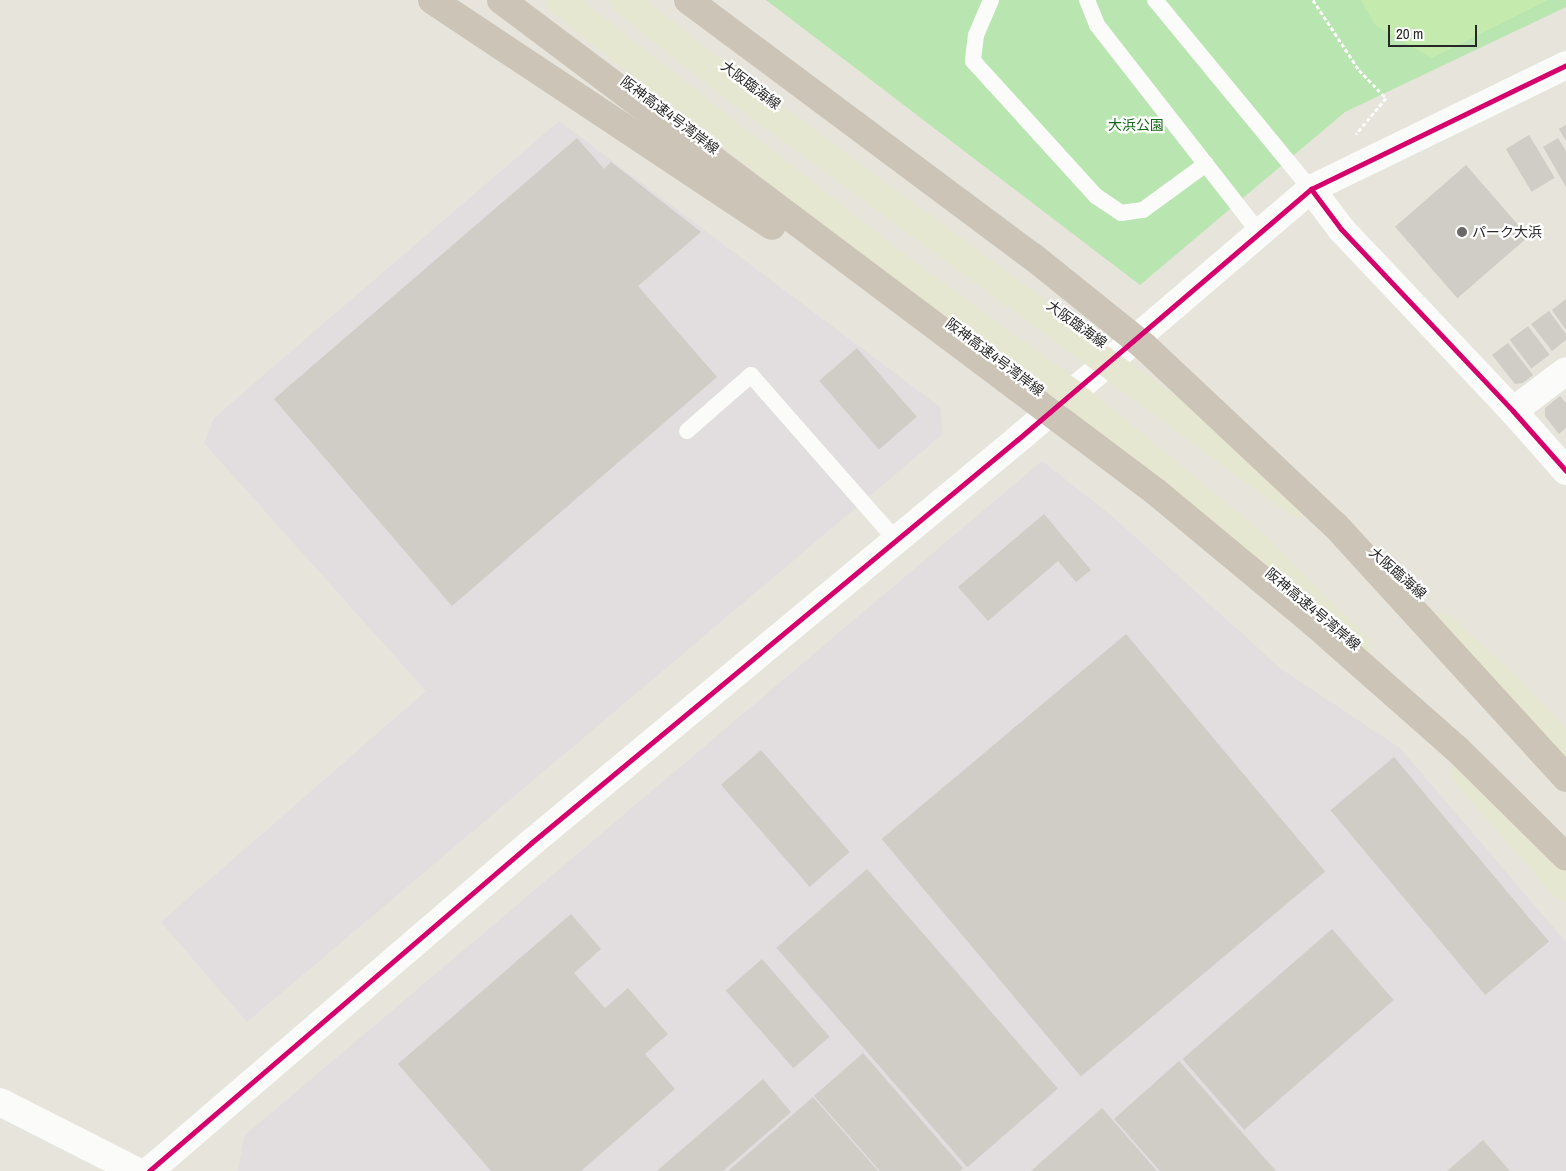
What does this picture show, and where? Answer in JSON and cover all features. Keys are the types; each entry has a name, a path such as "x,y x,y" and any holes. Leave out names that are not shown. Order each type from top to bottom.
{"highway":[{"path":"432,0 704,182 980,360"},
{"name":"阪神高速4号湾岸線","path":"501,0 1156,492 1315,624 1457,749 1566,857"},
{"path":"688,0 1032,256 1144,346 1248,440 1336,526 1566,778"},
{"path":"721,0 836,99 896,155"}],"main road":[{"path":"559,0 903,271 1070,392 1252,542 1348,636 1566,888"},
{"name":"大阪臨海線","path":"624,0 722,78 1108,361 1289,497 1402,591 1507,686 1566,749"}],"street":[{"path":"149,1171 531,843 896,540 1311,188 1566,65"},
{"path":"1311,188 1340,228 1513,411 1566,471"},
{"path":"1513,411 1566,371"},
{"path":"0,1102 136,1171"}],"lane":[{"path":"991,0 976,35 973,61 1096,196 1122,213 1143,210 1206,164"},
{"path":"1087,0 1097,26 1259,232"},
{"path":"1155,0 1311,188"},
{"path":"688,431 751,375 896,540"}],"path":[{"path":"1313,0 1359,70 1386,98 1355,136"}],"shaded area":[{"path":"559,121 940,407 943,434 247,1022 161,922 426,691 204,443 214,418"},
{"path":"1042,461 1113,517 1281,669 1400,748 1566,942 1566,1171 238,1171 244,1136"}],"green space":[{"name":"大浜公園","path":"766,0 1566,0 1566,7 1345,112 1140,285"},
{"path":"1361,0 1548,0 1432,58 1376,26"}],"building":[{"path":"1566,125 1566,141 1559,129"},
{"path":"1529,135 1555,178 1532,192 1506,149"},
{"path":"577,138 604,169 611,162 701,232 638,286 717,377 452,606 274,399"},
{"path":"1558,138 1566,151 1566,187 1543,147"},
{"name":"パーク大浜","path":"1466,165 1528,237 1457,298 1395,227"},
{"path":"1566,299 1566,330 1552,310"},
{"path":"1549,311 1566,334 1566,340 1552,351 1531,324"},
{"path":"1528,326 1550,355 1531,369 1510,340"},
{"path":"1508,343 1533,375 1523,383 1515,384 1492,355"},
{"path":"857,348 917,417 879,449 819,381"},
{"path":"1560,396 1566,403 1566,428 1559,434 1545,416 1545,408"},
{"path":"1044,514 1091,570 1076,582 1058,561 988,621 958,587"},
{"path":"1126,634 1325,871 1081,1077 882,839"},
{"path":"761,750 850,852 810,887 721,785"},
{"path":"1394,757 1549,942 1485,995 1330,810"},
{"path":"867,869 1058,1089 967,1167 776,948"},
{"path":"571,914 601,949 574,973 605,1008 628,988 668,1034 645,1054 675,1089 581,1171 491,1171 398,1064"},
{"path":"1332,929 1394,1000 1244,1130 1183,1059"},
{"path":"762,959 830,1037 793,1068 726,990"},
{"path":"863,1053 963,1168 960,1171 880,1171 814,1096"},
{"path":"1179,1061 1276,1171 1160,1171 1114,1119"},
{"path":"763,1079 791,1112 723,1171 657,1171"},
{"path":"813,1097 878,1171 728,1171"},
{"path":"1102,1108 1157,1171 1031,1171"},
{"path":"1483,1140 1510,1171 1447,1171"}],"cycle path":[{"path":"149,1171 531,843 1017,440 1311,189 1566,65"},
{"path":"1311,189 1341,229 1513,411 1566,471"}],"place":[{"name":"パーク大浜","path":"1462,232"}]}
